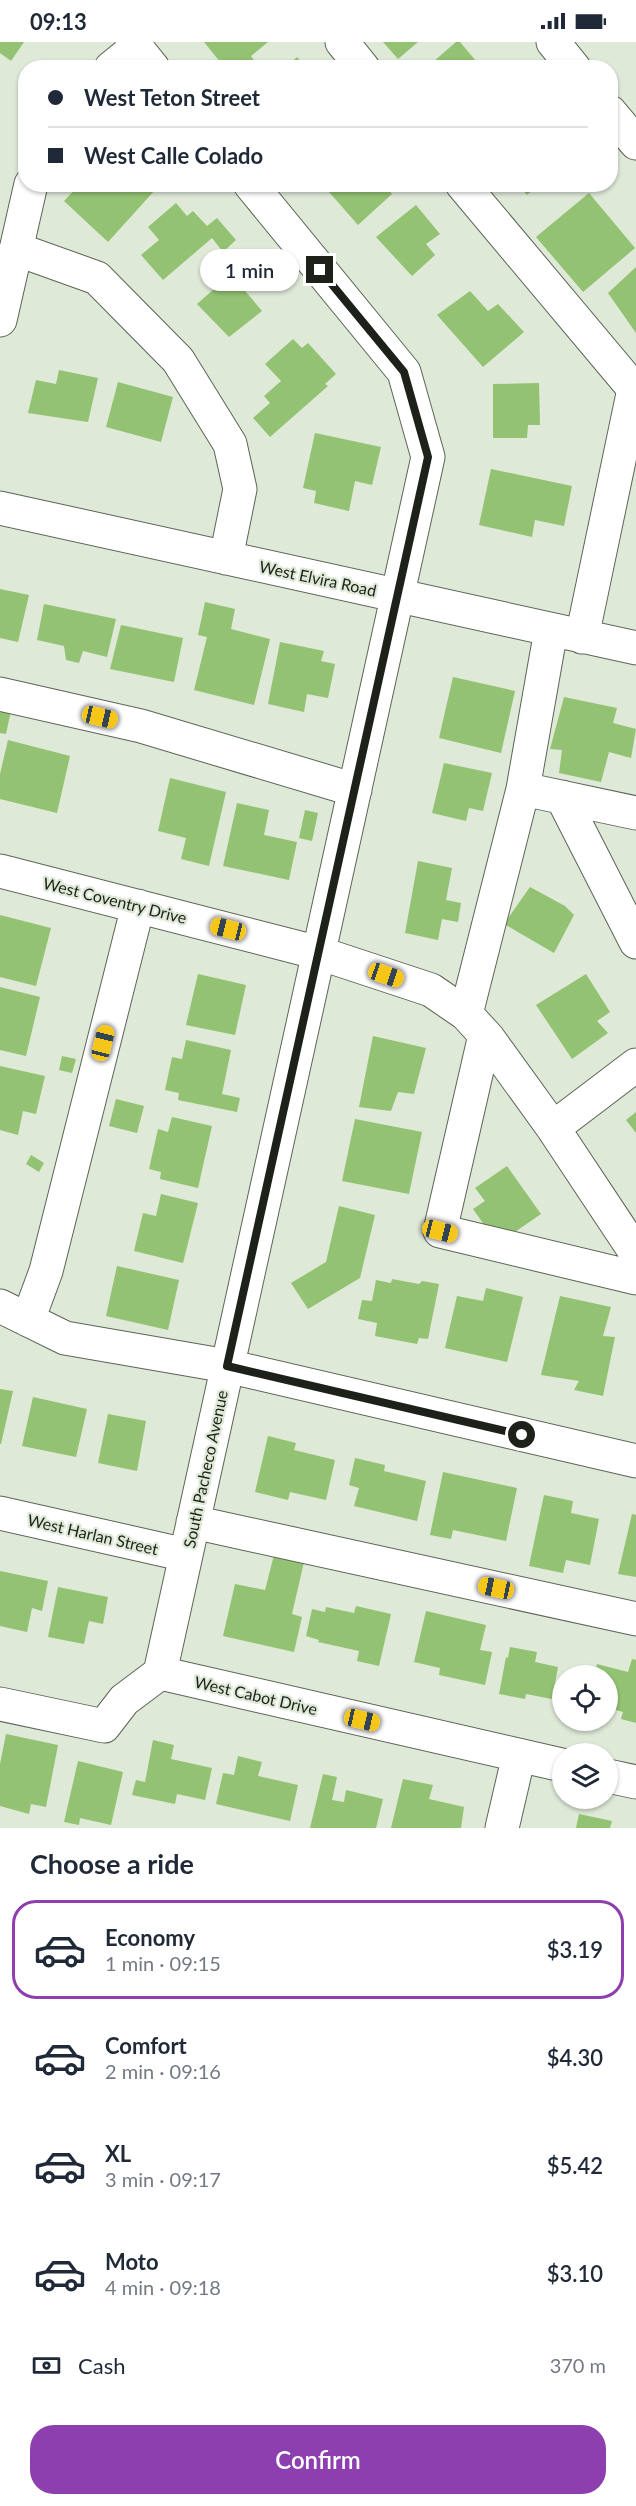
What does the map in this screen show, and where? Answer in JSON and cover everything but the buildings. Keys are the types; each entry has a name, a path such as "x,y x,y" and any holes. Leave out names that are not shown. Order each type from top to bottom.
{"street":[{"path":"342,42 357,60"},
{"path":"553,42 568,60"},
{"path":"126,60 141,52"},
{"path":"618,122 636,143"},
{"path":"0,320 29,192"},
{"name":"South Pacheco Avenue","path":"160,1673 428,457 404,372 257,192"},
{"path":"469,192 634,389 523,789 475,1024 440,1231 636,1278"},
{"path":"16,249 98,278 178,360 230,444 240,489 226,558"},
{"name":"West Elvira Road","path":"0,508 636,648"},
{"path":"0,694 141,726 355,790"},
{"path":"523,789 636,813"},
{"path":"562,797 636,942"},
{"name":"West Coventry Drive","path":"0,871 319,953 431,990 475,1024 553,1128 636,1253"},
{"path":"138,906 46,1271 14,1313 65,1338 227,1366 636,1461"},
{"path":"553,1128 636,1065"},
{"name":"West Harlan Street","path":"0,1513 186,1555"},
{"path":"193,1522 636,1619"},
{"path":"0,1704 104,1726 124,1700 160,1673"},
{"name":"West Cabot Drive","path":"160,1673 552,1763"},
{"path":"502,1828 519,1755"},
{"path":"618,1778 636,1782"}],"route":[{"path":"320,270 404,372 428,457 227,1366 522,1435"}]}
